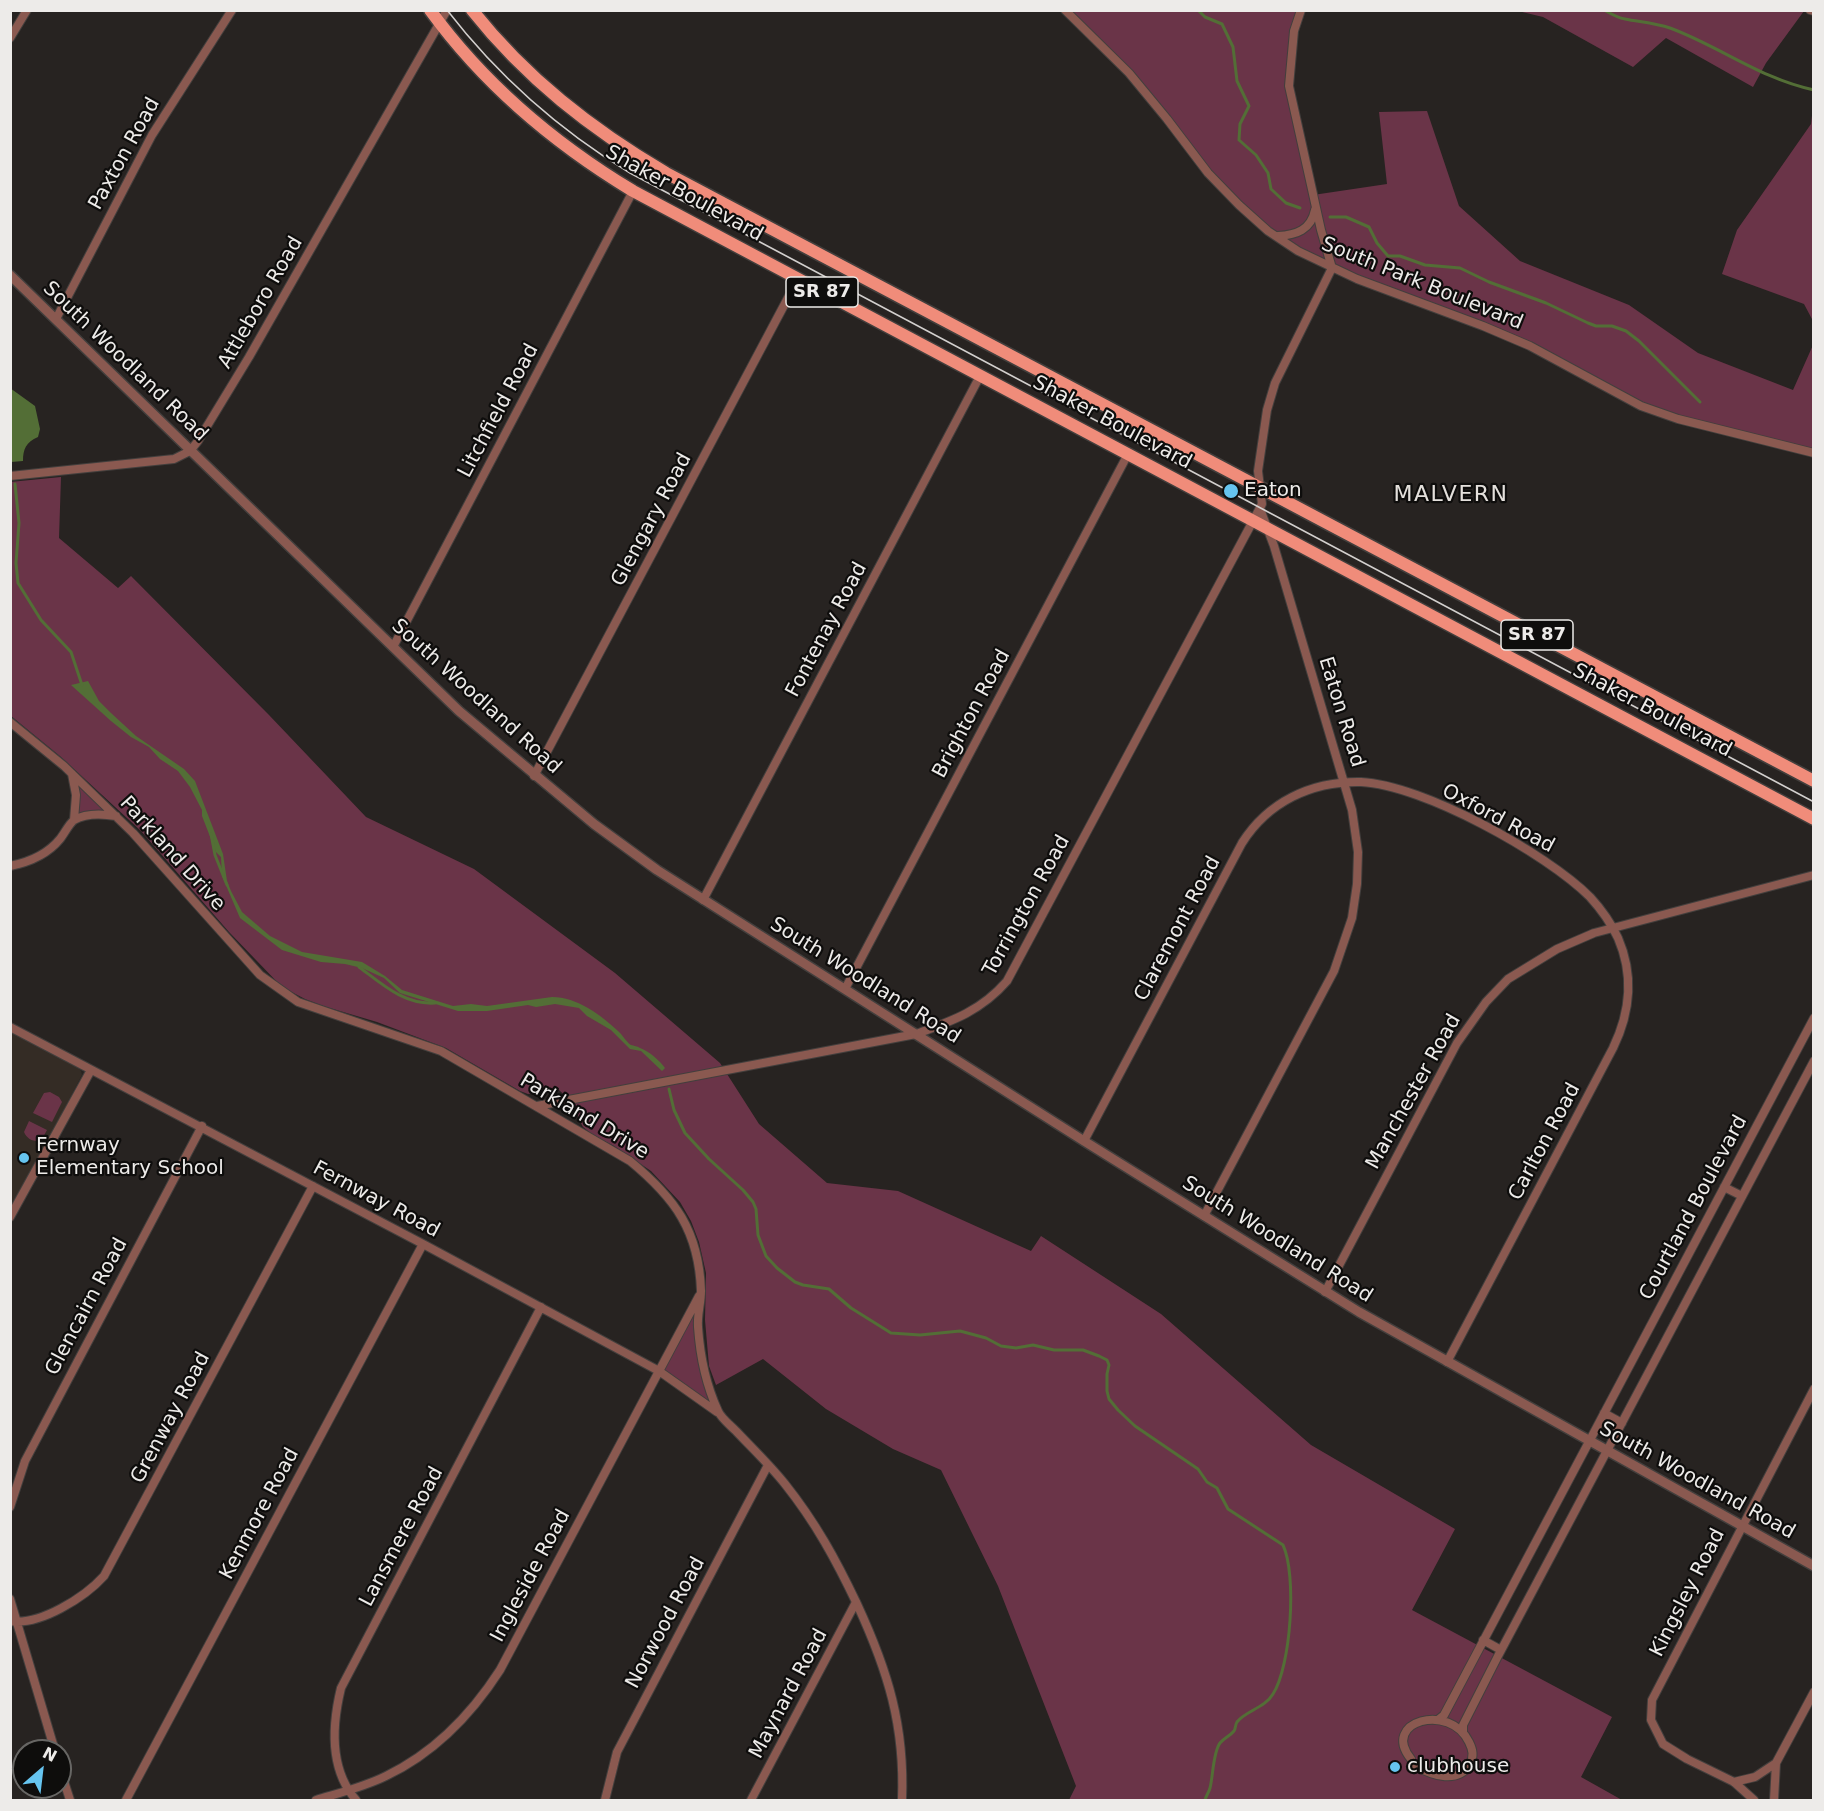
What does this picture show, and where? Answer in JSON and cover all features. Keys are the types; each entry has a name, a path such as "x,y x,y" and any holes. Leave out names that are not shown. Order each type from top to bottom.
{"main road":[{"name":"Shaker Boulevard","path":"430,10 488,78 525,114 580,157 633,191 1814,819"},
{"name":"Shaker Boulevard","path":"472,10 507,51 546,89 583,119 633,154 1814,781"}],"street":[{"path":"10,38 27,10"},
{"name":"Paxton Road","path":"56,319 152,135 232,10"},
{"name":"Attleboro Road","path":"190,451 249,357 447,10"},
{"name":"South Park Boulevard","path":"1065,10 1129,73 1215,180 1239,206 1298,251 1332,268 1530,346 1641,406 1678,419 1814,453"},
{"path":"1301,10 1294,31 1289,86 1325,248 1332,268"},
{"name":"Litchfield Road","path":"393,647 633,191"},
{"path":"1277,236 1288,236 1304,230 1313,217 1316,205"},
{"name":"Eaton Road","path":"1204,1216 1325,990 1347,936 1356,893 1358,860 1354,821 1345,783 1260,509 1263,501 1258,471 1267,410 1275,383 1332,268"},
{"name":"South Woodland Road","path":"10,275 459,711 594,824 703,900 1325,1292 1606,1452 1814,1566"},
{"name":"Glengary Road","path":"534,776 798,279"},
{"name":"Fontenay Road","path":"703,900 980,376"},
{"path":"10,476 174,459 190,451"},
{"name":"Brighton Road","path":"845,989 1128,454"},
{"name":"Torrington Road","path":"537,1106 664,1080 916,1034 957,1020 1000,989 1014,971 1260,509"},
{"name":"Parkland Drive","path":"10,722 72,774 116,816 252,966 282,992 312,1008 403,1036 441,1051 630,1161 654,1181 674,1203 689,1229 696,1257 701,1292 698,1326 703,1369 719,1413 768,1465 801,1505 822,1535 843,1573 876,1645 892,1697 901,1737 902,1800"},
{"path":"10,866 37,858 47,851 74,820 76,795 72,774"},
{"name":"Oxford Road","path":"1345,783 1373,783 1399,789 1497,832 1580,888 1599,908 1612,927"},
{"name":"Claremont Road","path":"1084,1141 1249,831 1262,816 1282,802 1307,791 1345,783"},
{"path":"74,820 92,815 116,816"},
{"name":"Manchester Road","path":"1325,1292 1450,1055 1485,1002 1508,979 1539,959 1577,940 1612,927 1814,875"},
{"name":"Carlton Road","path":"1447,1362 1618,1038 1629,992 1622,951 1612,927"},
{"name":"Courtland Boulevard","path":"1439,1719 1444,1715 1814,1017"},
{"name":"Fernway Road","path":"10,1027 202,1126 660,1371 719,1413"},
{"name":"Courtland Boulevard","path":"1463,1732 1463,1725 1502,1650 1814,1061"},
{"path":"10,1217 91,1070"},
{"name":"Glencairn Road","path":"10,1507 25,1461 202,1126"},
{"name":"Grenway Road","path":"13,1621 64,1608 82,1597 104,1576 313,1186"},
{"path":"1724,1187 1742,1196"},
{"name":"Kenmore Road","path":"126,1800 423,1244"},
{"name":"Ingleside Road","path":"316,1800 384,1778 404,1767 432,1748 464,1718 484,1694 500,1670 701,1292"},
{"name":"Lansmere Road","path":"347,1791 337,1759 334,1734 341,1688 541,1307"},
{"name":"Kingsley Road","path":"1734,1782 1687,1759 1663,1744 1652,1720 1652,1700 1814,1389"},
{"path":"1604,1413 1622,1423"},
{"name":"Norwood Road","path":"605,1800 617,1752 768,1465"},
{"path":"10,1599 13,1621 51,1739"},
{"name":"Maynard Road","path":"751,1800 856,1602"},
{"path":"1484,1640 1502,1650"},
{"path":"1774,1800 1776,1763 1814,1692"},
{"path":"1411,1759 1404,1748 1403,1741 1406,1732 1419,1720 1439,1719 1463,1732 1473,1750 1472,1759 1464,1771 1456,1775 1440,1776 1416,1766"},
{"path":"1734,1782 1755,1776 1776,1763"},
{"path":"1734,1782 1754,1800"},
{"path":"347,1791 356,1800"}],"shaded area":[{"path":"1065,11 1301,11 1289,86 1313,195 1387,184 1379,112 1427,111 1459,206 1520,261 1629,305 1698,353 1793,390 1813,345 1813,453 1641,406 1530,346 1314,259 1239,205 1129,73"},
{"path":"1518,11 1804,11 1766,63 1753,87 1666,38 1633,67 1543,17"},
{"path":"1813,107 1814,321 1804,304 1722,274 1737,230 1811,124"},
{"path":"10,388 35,406 40,429 38,437 26,446 23,461 11,462"},
{"path":"61,477 59,538 118,588 131,576 366,817 474,869 615,973 720,1063 759,1124 827,1183 898,1191 1031,1251 1041,1236 1161,1314 1311,1445 1455,1529 1412,1610 1612,1717 1581,1777 1622,1800 1069,1800 1076,1786 998,1586 941,1470 893,1449 826,1409 763,1359 716,1385 709,1366 705,1320 706,1273 699,1242 680,1202 651,1171 583,1127 578,1117 578,1108 559,1090 528,1094 446,1048 377,1022 323,1006 282,987 229,932 141,831 61,757 11,716 10,482"},
{"path":"88,681 99,701 111,713 136,736 184,769 195,781 223,854 231,891 242,912 270,936 302,952 362,962 402,990 453,1006 471,1004 487,1006 552,997 570,1000 596,1013 620,1033 629,1044 651,1054 665,1068 662,1071 641,1051 630,1049 611,1030 587,1016 579,1008 555,1004 487,1011 458,1011 400,993 384,978 362,968 321,962 282,950 240,918 222,876 221,857 216,852 202,816 202,810 190,787 178,771 160,759 149,747 131,737 111,721 71,685"},
{"path":"72,774 116,816 105,814 74,820"},
{"name":"Fernway Elementary School","path":"11,1032 78,1067 82,1075 11,1210"},
{"path":"50,1092 59,1097 62,1102 52,1122 33,1113 44,1093"},
{"path":"29,1121 47,1130 41,1141 31,1140 25,1134"},
{"path":"701,1292 698,1326 703,1369 719,1413 659,1371"}],"waterway":[{"path":"1198,10 1205,17 1222,24 1233,47 1237,81 1249,106 1240,124 1239,140 1256,155 1268,173 1271,189 1286,203 1300,208"},
{"path":"1604,10 1614,16 1670,28 1776,78 1814,90"},
{"path":"1330,217 1346,217 1369,227 1377,243 1388,256 1400,256 1425,265 1460,268 1588,323 1596,326 1612,326 1626,331 1700,402"},
{"path":"15,484 19,523 16,563 18,583 41,620 71,652 82,685"},
{"path":"211,834 215,855 227,885"},
{"path":"359,967 403,997 413,1001 435,1003"},
{"path":"669,1089 674,1110 685,1133 753,1202 756,1209 758,1235 766,1256 795,1282 829,1289 851,1308 891,1333 920,1335 960,1331 986,1338 1001,1346 1016,1348 1033,1345 1054,1350 1083,1350 1107,1360 1109,1365 1107,1391 1109,1399 1118,1410 1135,1426 1198,1469 1207,1482 1217,1488 1228,1509 1283,1545 1290,1577 1291,1598 1288,1642 1279,1681 1269,1699 1241,1718 1236,1723 1234,1731 1220,1743 1205,1800"}],"tram line":[{"path":"447,10 487,57 531,100 579,139 630,173 1814,802"}],"place":[{"name":"Eaton","path":"1231,491"},
{"name":"Fernway Elementary School","path":"24,1158"},
{"name":"clubhouse","path":"1395,1767"}],"district":[{"name":"MALVERN","path":"1451,495"}]}
